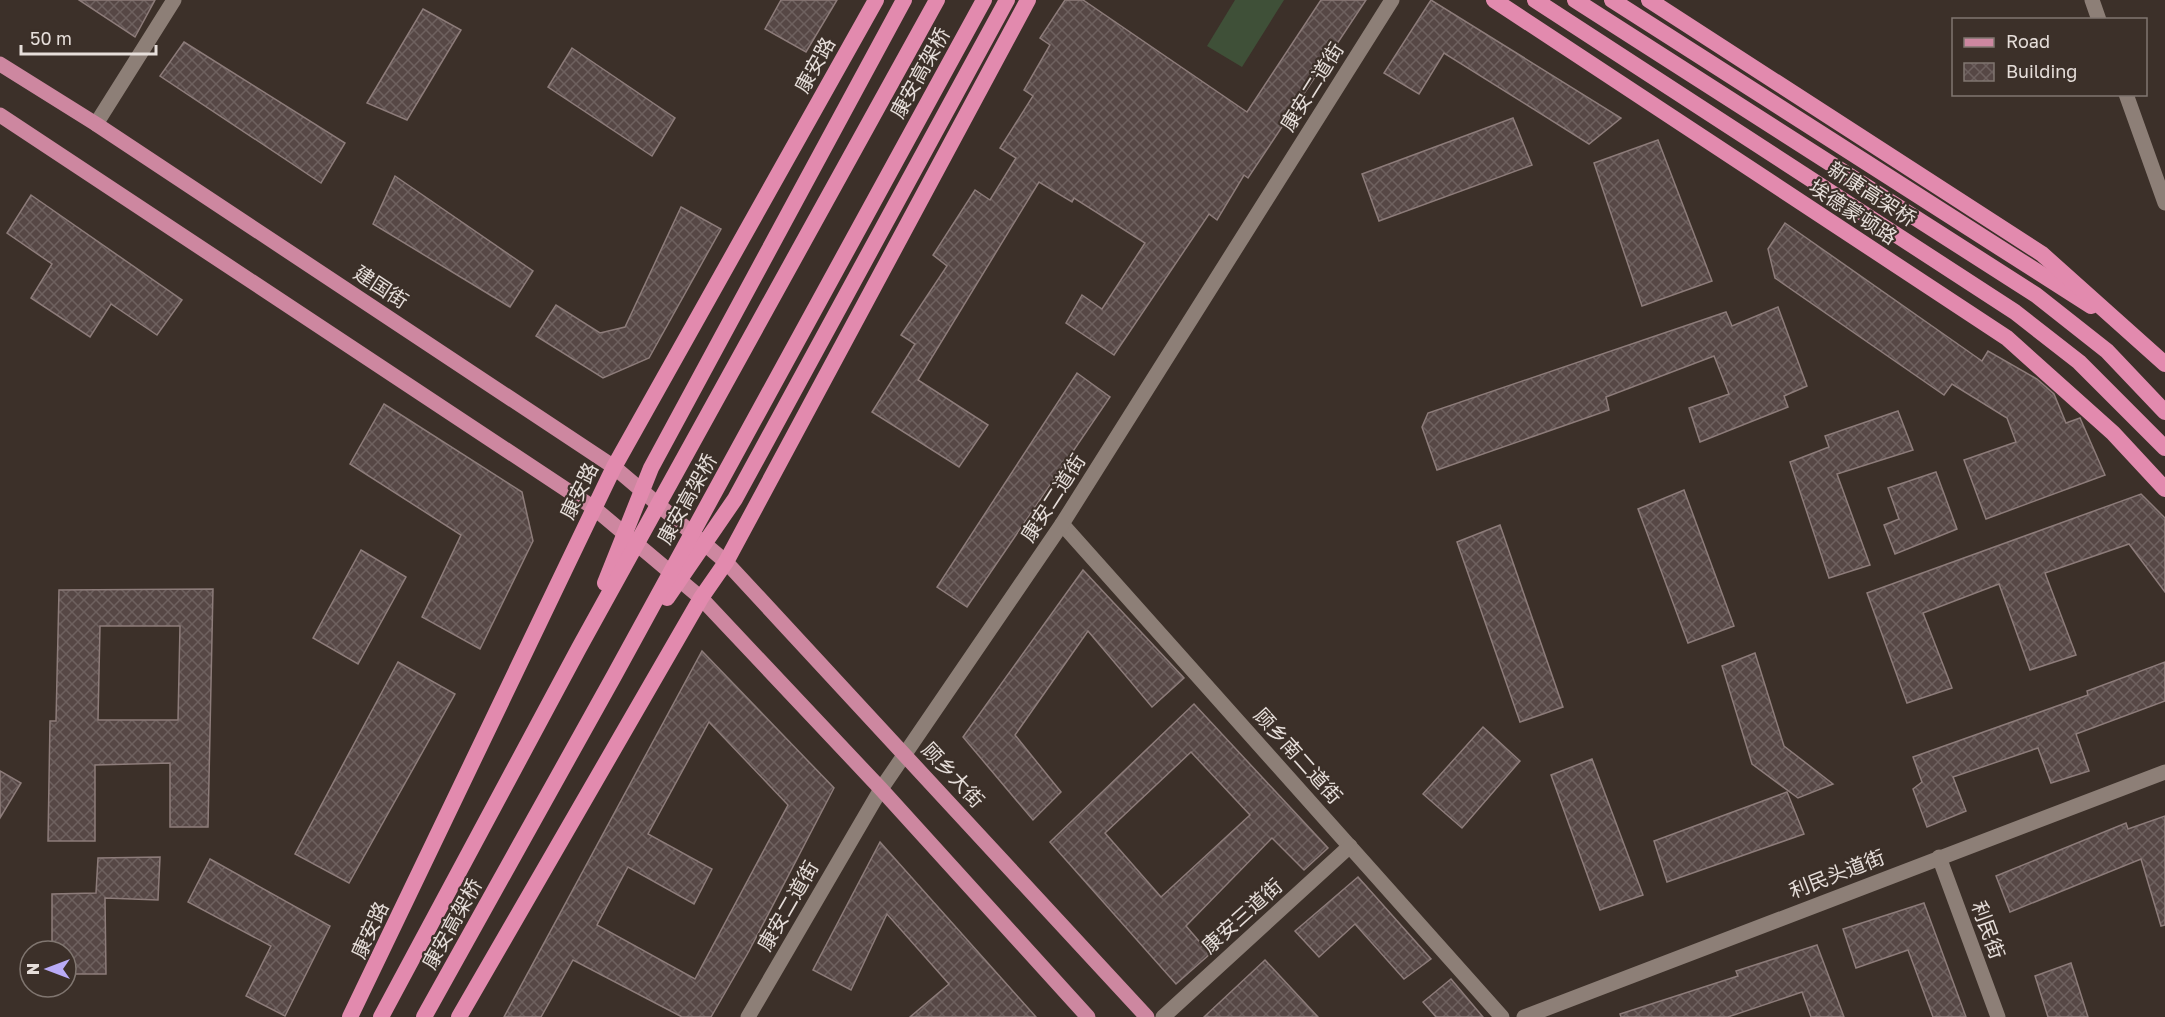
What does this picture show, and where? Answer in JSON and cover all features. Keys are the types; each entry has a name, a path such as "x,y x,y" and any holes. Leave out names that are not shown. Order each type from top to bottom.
{"highway":[{"name":"康安路","path":"350,1017 614,467 876,0"},
{"name":"康安高架桥","path":"381,1017 579,648 937,0"},
{"name":"康安高架桥","path":"424,1017 614,676 984,0"},
{"path":"614,676 735,499 1007,0"},
{"path":"459,1017 701,598 726,562 1028,0"},
{"name":"埃德蒙顿路","path":"1494,0 2007,338 2113,433 2165,489"},
{"name":"新康高架桥","path":"1535,0 2015,312 2079,362 2165,448"},
{"name":"埃德蒙顿路","path":"1575,0 2036,295 2107,351 2165,412"},
{"path":"1612,0 2051,283 2108,316"},
{"path":"1650,0 2042,254 2073,280 2108,316 2165,364"},
{"path":"579,648 651,468 903,1"}],"main road":[{"name":"建国街","path":"0,64 96,124 614,467 726,562"},
{"path":"0,115 594,508 701,598 881,789 1088,1017"},
{"name":"顾乡大街","path":"726,562 1147,1017"}],"street":[{"path":"96,124 174,0"},
{"name":"康安二道街","path":"748,1017 881,789 1062,524 1392,0"},
{"path":"2092,0 2098,18"},
{"path":"2127,96 2165,203"},
{"name":"顾乡南二道街","path":"1062,524 1502,1017"},
{"name":"利民头道街","path":"1524,1017 2165,772"},
{"name":"康安三道街","path":"1163,1017 1350,846"},
{"name":"利民街","path":"1939,857 1998,1017"}],"green space":[{"path":"1235,0 1284,0 1242,67 1207,46"}],"building":[{"path":"79,0 155,0 135,37"},
{"path":"781,0 837,0 806,52 765,29"},
{"path":"1065,0 1083,0 1247,112 1321,0 1366,0 1248,178 1244,175 1217,220 1209,214 1114,355 1066,323 1082,295 1102,309 1145,243 1074,198 1072,202 1039,182 918,380 988,425 959,467 872,412 915,344 901,335 947,266 933,255 975,190 990,200 1016,158 1000,148 1033,96 1024,90 1050,45 1040,38"},
{"path":"1431,0 1621,118 1589,144 1444,53 1419,94 1384,73"},
{"path":"423,9 461,30 407,120 367,103"},
{"path":"184,42 345,143 321,183 160,76"},
{"path":"572,48 675,118 652,156 548,87"},
{"path":"1513,118 1532,165 1379,221 1362,174"},
{"path":"1658,140 1712,281 1642,306 1594,163"},
{"path":"395,176 533,271 510,307 373,224"},
{"path":"31,195 182,300 157,335 111,304 90,337 31,298 52,264 7,233"},
{"path":"681,207 721,229 649,358 603,378 536,336 556,305 600,333 625,327"},
{"path":"1785,223 1982,361 1988,351 2037,379 2054,394 2066,423 2080,418 2105,475 1986,519 1964,460 2016,442 2007,418 1952,384 1944,395 1775,278 1768,249"},
{"path":"1778,307 1807,386 1784,396 1788,407 1700,442 1689,408 1729,394 1714,356 1606,397 1609,410 1437,470 1422,427 1428,413 1726,312 1732,326"},
{"path":"1077,373 1110,397 967,607 937,587"},
{"path":"384,404 522,492 533,541 480,649 422,617 461,535 350,464"},
{"path":"1898,411 1913,450 1837,474 1870,565 1829,578 1790,462 1829,447 1825,436"},
{"path":"1936,472 1957,529 1895,554 1884,525 1899,519 1888,488"},
{"path":"1684,490 1734,626 1688,643 1638,509"},
{"path":"2141,494 2165,518 2165,592 2129,544 2045,573 2076,655 2030,670 1999,584 1923,613 1952,688 1907,703 1867,593"},
{"path":"1500,525 1563,707 1520,722 1457,542"},
{"path":"361,550 406,577 358,664 313,638"},
{"path":"1083,570 1184,678 1152,707 1088,631 1015,735 1061,792 1033,820 963,737"},
{"path":"213,589 208,827 170,827 170,763 95,765 95,841 48,841 50,721 56,721 59,590","holes":["100,626 180,626 178,720 98,720"]},
{"path":"702,651 834,788 749,951 711,1017 682,1017 573,960 541,1017 504,1017","holes":["709,722 788,805 695,979 597,925 628,867 694,904 712,869 648,834"]},
{"path":"1755,653 1784,746 1833,784 1798,798 1752,764 1722,666"},
{"path":"398,662 455,694 349,883 295,854"},
{"path":"2165,662 2165,701 2076,734 2089,771 2051,783 2038,748 1953,777 1966,811 1927,827 1913,789 1922,782 1913,757 2088,695 2087,691"},
{"path":"1194,704 1328,848 1304,870 1272,838 1186,926 1210,954 1176,984 1050,842","holes":["1191,752 1250,815 1161,897 1105,833"]},
{"path":"1483,727 1520,761 1462,828 1423,794"},
{"path":"1592,759 1643,895 1600,910 1551,775"},
{"path":"0,771 21,783 0,818"},
{"path":"1787,792 1804,834 1667,882 1654,841"},
{"path":"2165,816 2165,925 2161,926 2141,859 2010,912 1996,876 2126,823 2128,829"},
{"path":"880,842 1036,1017 910,1017 949,984 887,914 851,990 813,970"},
{"path":"160,857 158,900 105,898 106,974 78,974 78,939 52,939 52,894 96,893 98,858"},
{"path":"210,859 330,926 285,1016 246,996 271,946 188,902"},
{"path":"1358,877 1431,959 1404,979 1355,924 1319,957 1295,931"},
{"path":"1924,903 1966,1017 1933,1017 1908,950 1856,968 1843,929"},
{"path":"1817,945 1844,1017 1811,1017 1802,992 1728,1017 1621,1017 1620,1014 1738,976 1736,971"},
{"path":"1265,960 1318,1017 1204,1017"},
{"path":"2071,963 2088,1017 2048,1017 2035,976"},
{"path":"1451,979 1483,1017 1436,1017 1423,1002"}]}
